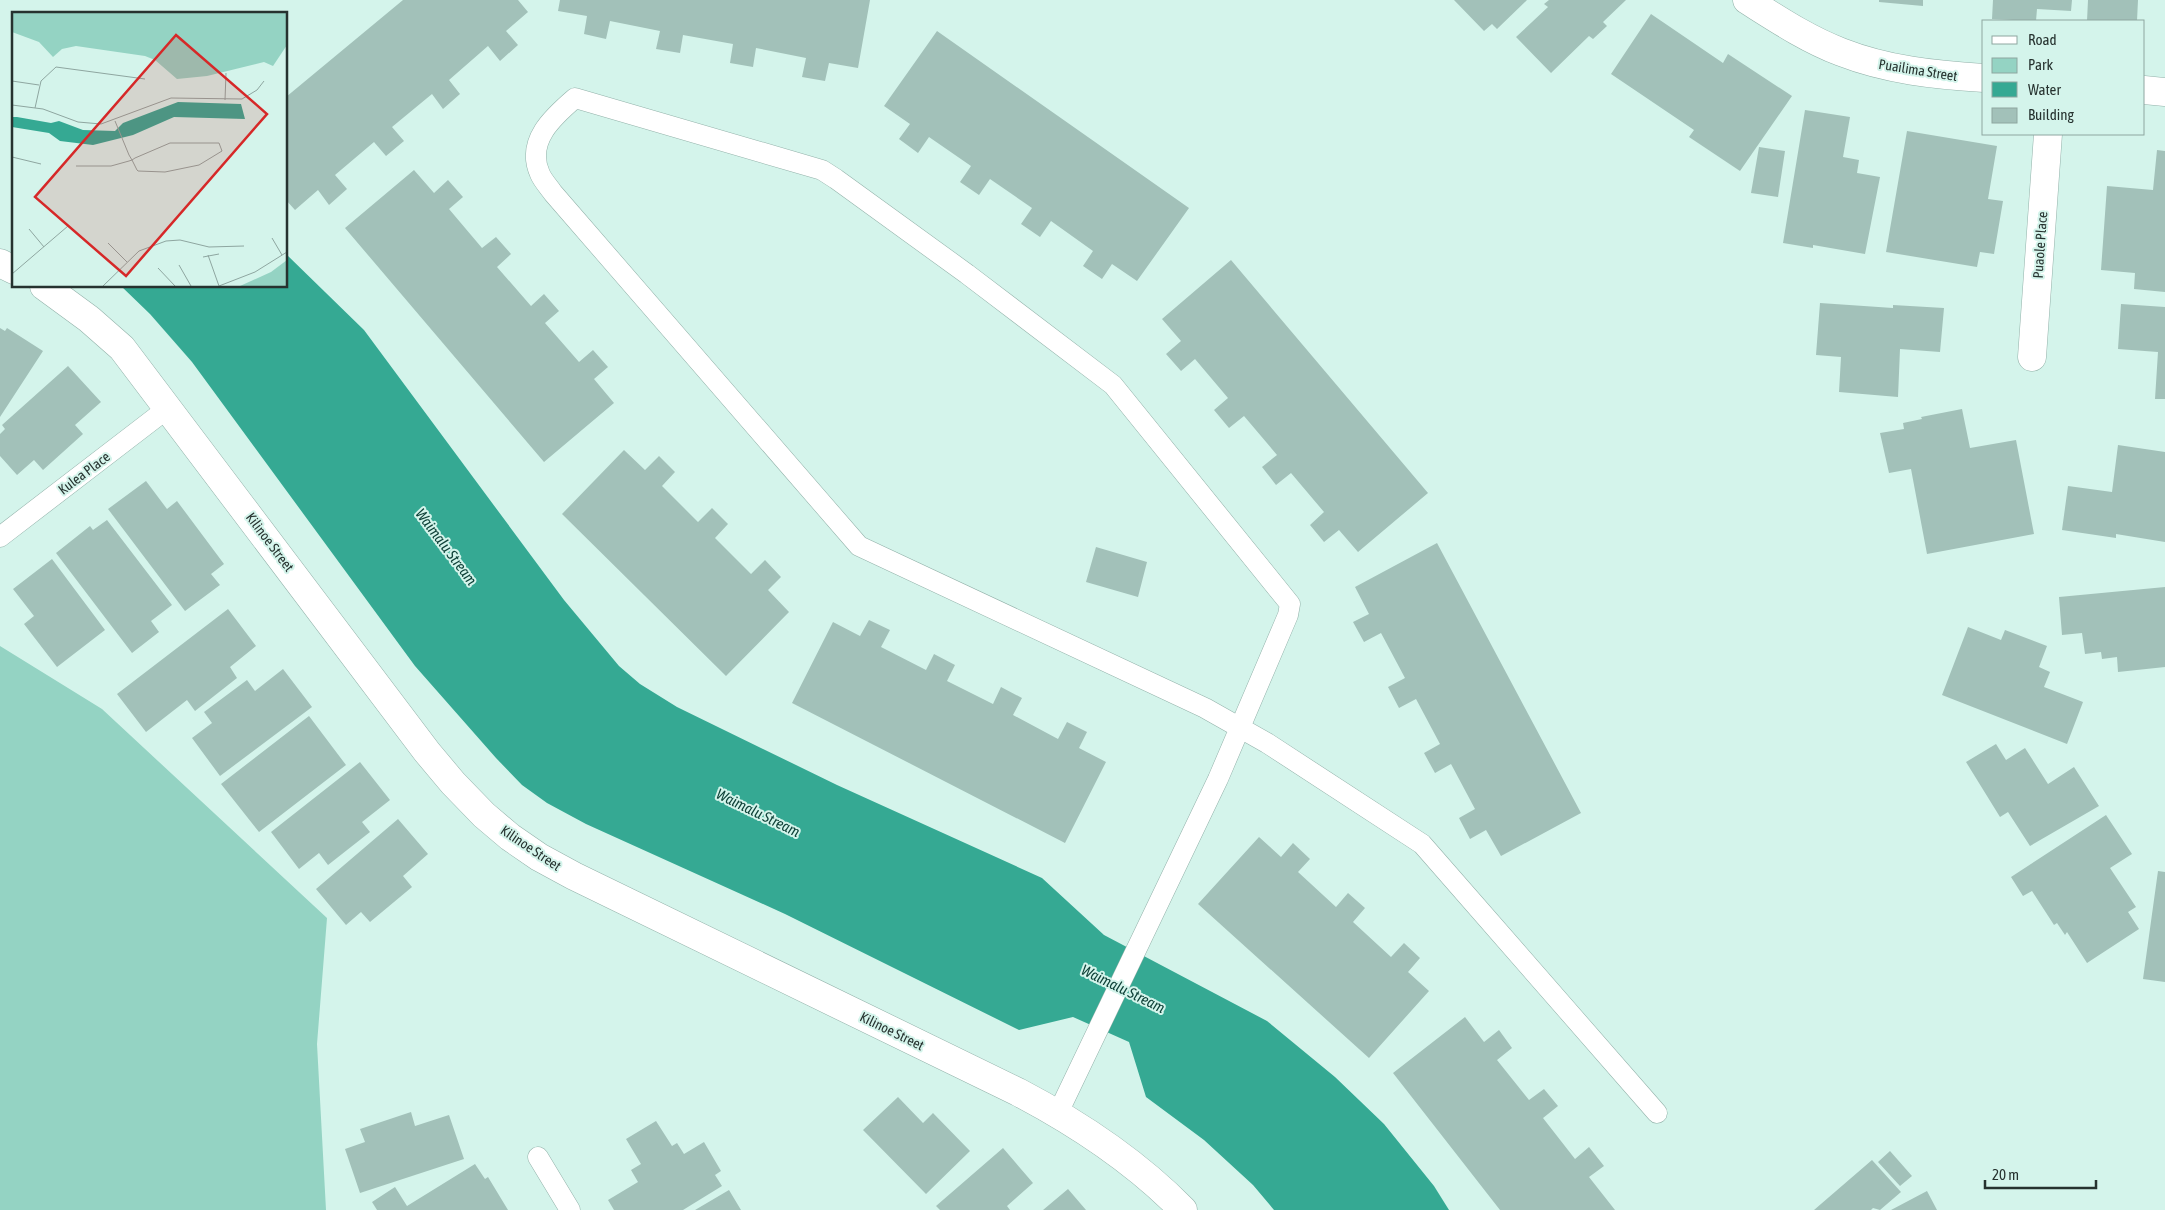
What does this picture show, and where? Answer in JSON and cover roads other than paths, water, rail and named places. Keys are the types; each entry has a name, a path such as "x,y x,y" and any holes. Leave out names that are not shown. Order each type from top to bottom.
{"street":[{"name":"Puailima Street","path":"1747,0 1805,36 1841,52 1889,68 1946,76 1982,78"},
{"path":"2145,90 2165,92"},
{"name":"Puaole Place","path":"2032,357 2048,135"},
{"path":"0,263 12,269"},
{"name":"Kilinoe Street","path":"47,288 88,319 122,348 427,752 484,815 510,837 574,876 1058,1113 1124,1157 1147,1175 1183,1210"}],"lane":[{"path":"1058,1113 1218,778 1240,727 1288,615 1290,604 1114,385 967,274 822,170 576,98 556,115 539,139 537,156 540,173 549,187 860,546 1205,708 1240,727 1422,844 1656,1113"},
{"name":"Kulea Place","path":"0,538 168,408"},
{"path":"538,1157 570,1210"}],"water":[{"name":"Waimalu Stream","path":"288,256 364,330 564,600 619,666 640,684 677,707 837,785 1042,878 1104,935 1267,1021 1335,1077 1384,1124 1434,1186 1449,1210 1274,1210 1253,1185 1204,1140 1146,1097 1129,1042 1073,1017 1019,1030 785,914 586,824 547,803 522,785 415,666 192,362 150,314 123,288 288,288"}]}
